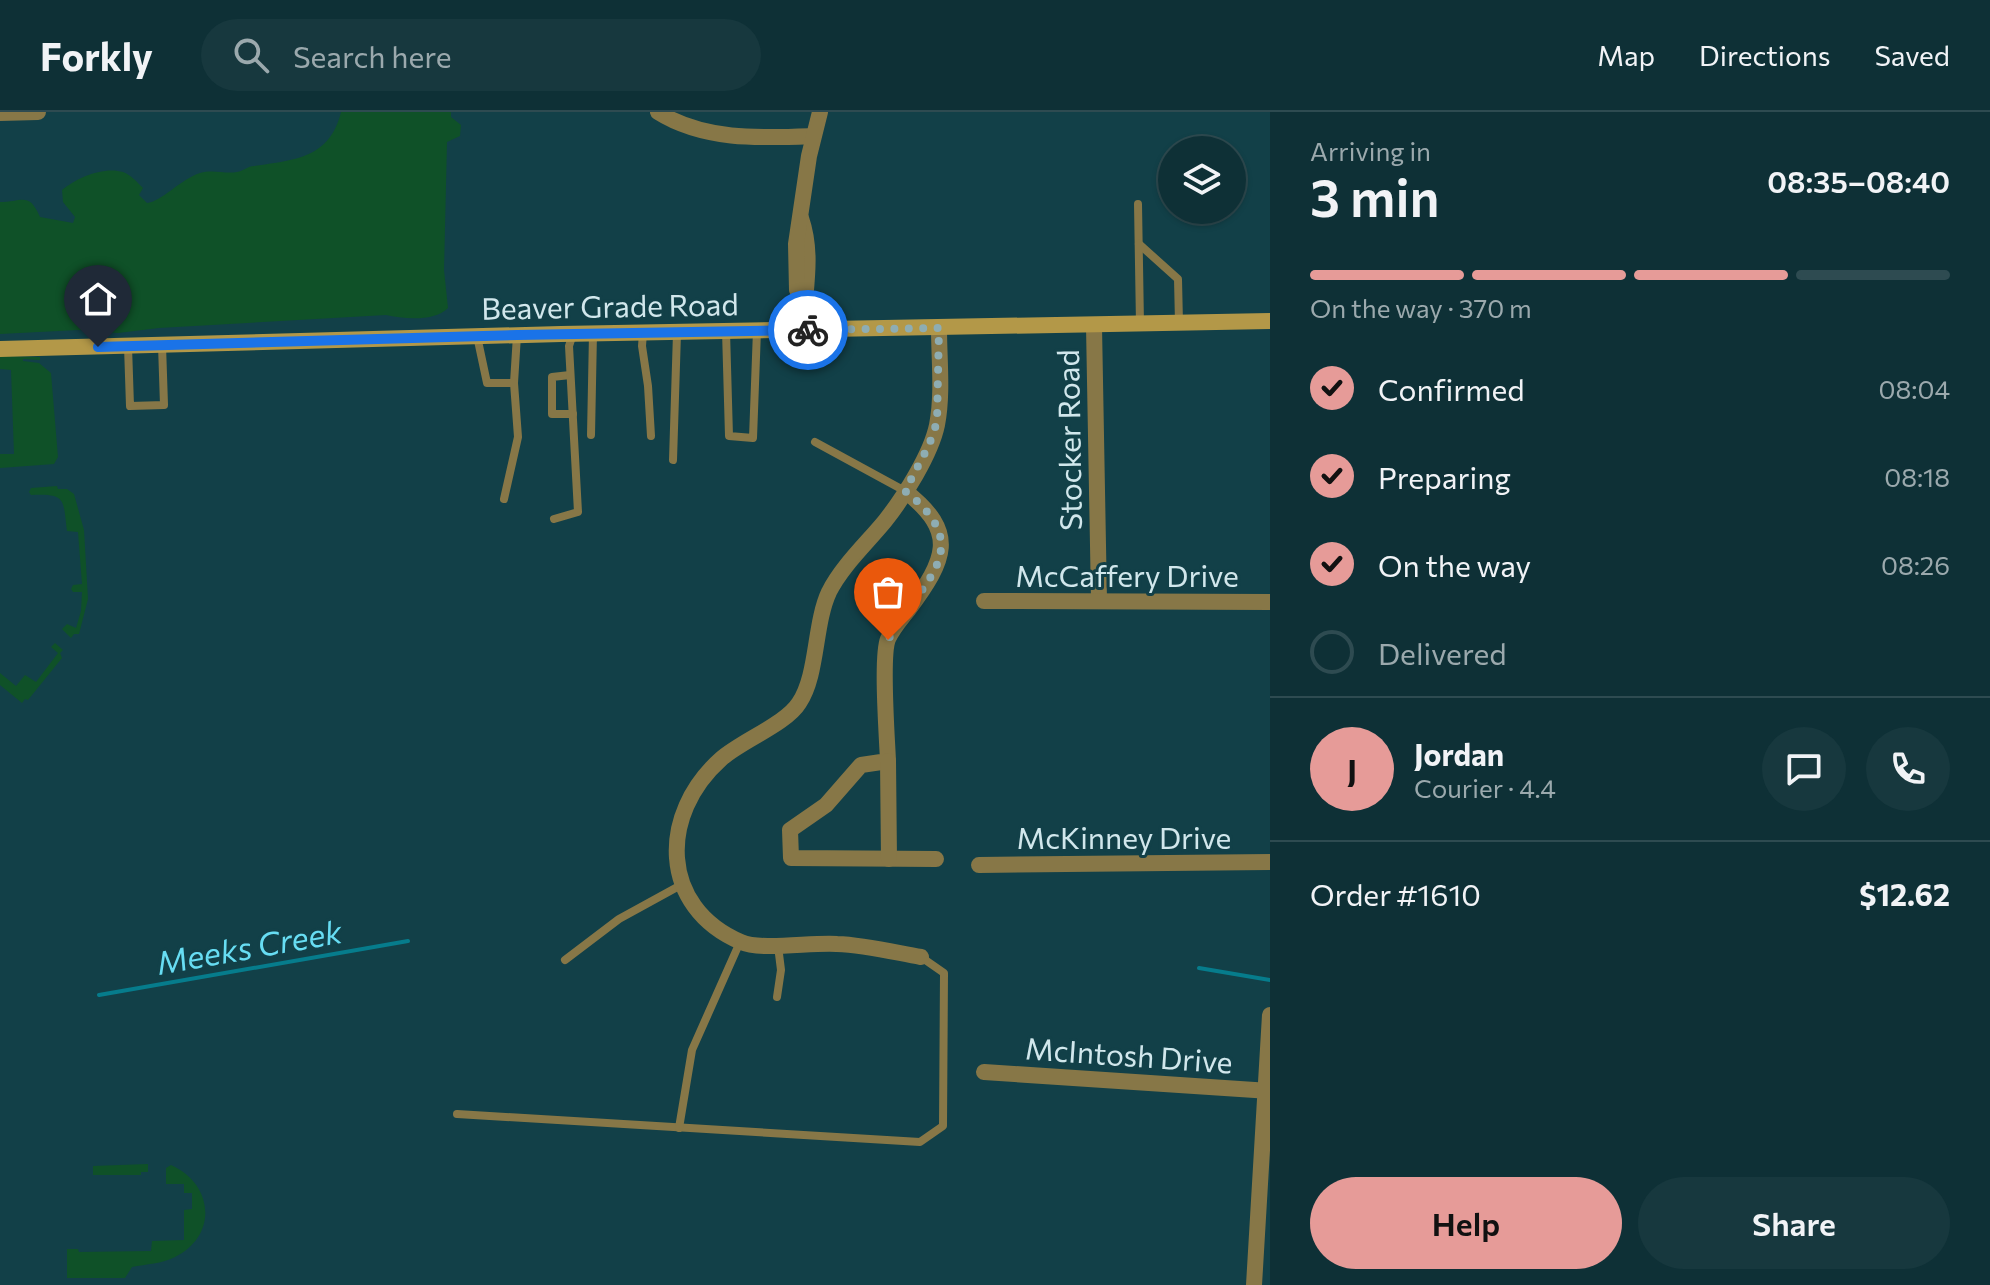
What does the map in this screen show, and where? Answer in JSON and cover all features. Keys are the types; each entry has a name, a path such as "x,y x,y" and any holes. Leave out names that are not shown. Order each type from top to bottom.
{"main road":[{"name":"Beaver Grade Road","path":"0,349 573,333 1270,321"}],"street":[{"path":"0,113 38,112"},
{"path":"658,112 699,130 755,136 813,136"},
{"path":"803,330 804,301 809,288 808,237 801,216 813,136 820,112"},
{"name":"Stocker Road","path":"1094,326 1099,600"},
{"path":"921,957 837,944 740,942 701,915 690,903 677,869 676,846 686,806 720,759 798,705 808,681 829,594 890,515 929,445 937,422 939,328"},
{"path":"889,859 888,640 930,580 940,558 941,547 940,533 930,512 905,491"},
{"name":"McCaffery Drive","path":"984,601 1270,602"},
{"path":"888,761 861,765 826,805 790,830 791,858 936,859"},
{"name":"McKinney Drive","path":"979,865 1270,862"},
{"path":"1254,1285 1268,1091 1270,1015"},
{"name":"McIntosh Drive","path":"984,1072 1268,1091"}],"lane":[{"path":"1138,204 1140,325"},
{"path":"1139,244 1178,279 1179,323"},
{"path":"726,330 729,436 753,438 757,330"},
{"path":"643,332 651,436"},
{"path":"673,460 678,332"},
{"path":"554,519 578,512 569,346 573,333"},
{"path":"591,435 593,333"},
{"path":"504,499 518,437 514,383 517,335"},
{"path":"477,336 487,383 514,383"},
{"path":"128,346 130,406 164,405 162,345"},
{"path":"570,375 552,377 552,414 573,414"},
{"path":"815,442 905,491"},
{"path":"565,960 619,919 681,885"},
{"path":"679,1128 692,1050 740,942"},
{"path":"777,997 781,970 778,945"},
{"path":"457,1114 920,1142 943,1126 944,973 921,957"}],"green space":[{"path":"341,112 451,112 451,117 461,125 460,136 447,142 444,270 448,308 442,312 418,318 386,315 118,333 78,330 0,334 0,202 28,201 40,217 73,223 75,217 63,202 62,190 82,177 115,171 131,177 143,188 139,195 147,203 153,202 200,173 237,172 309,154 329,139"},
{"path":"0,356 40,357 40,360 23,361 39,363 51,373 58,457 54,464 0,468 0,454 14,454 11,370 0,369"},
{"path":"57,486 74,494 84,530 88,599 79,634 71,638 62,629 67,624 76,628 81,611 82,592 71,589 73,585 82,584 78,532 67,531 61,500 31,495 29,492 31,488"},
{"path":"55,643 63,650 60,653 62,658 28,700 22,703 0,685 0,673 16,686 25,675 36,682 58,653 51,647"},
{"path":"148,1164 148,1172 141,1172 141,1175 93,1175 93,1166"},
{"path":"171,1165 196,1184 205,1210 199,1236 189,1248 165,1261 132,1267 125,1278 67,1278 67,1249 78,1249 79,1252 151,1251 152,1241 184,1240 184,1210 192,1209 192,1193 184,1193 184,1184 166,1184 166,1168"}],"waterway":[{"name":"Meeks Creek","path":"99,995 408,941"},
{"name":"Meeks Creek","path":"1199,968 1270,980"}],"way so far":[{"path":"808,330 939,328 937,422 929,445 905,491 935,520 940,533 940,558 930,580 888,640"}],"route":[{"path":"98,347 808,330"}]}
